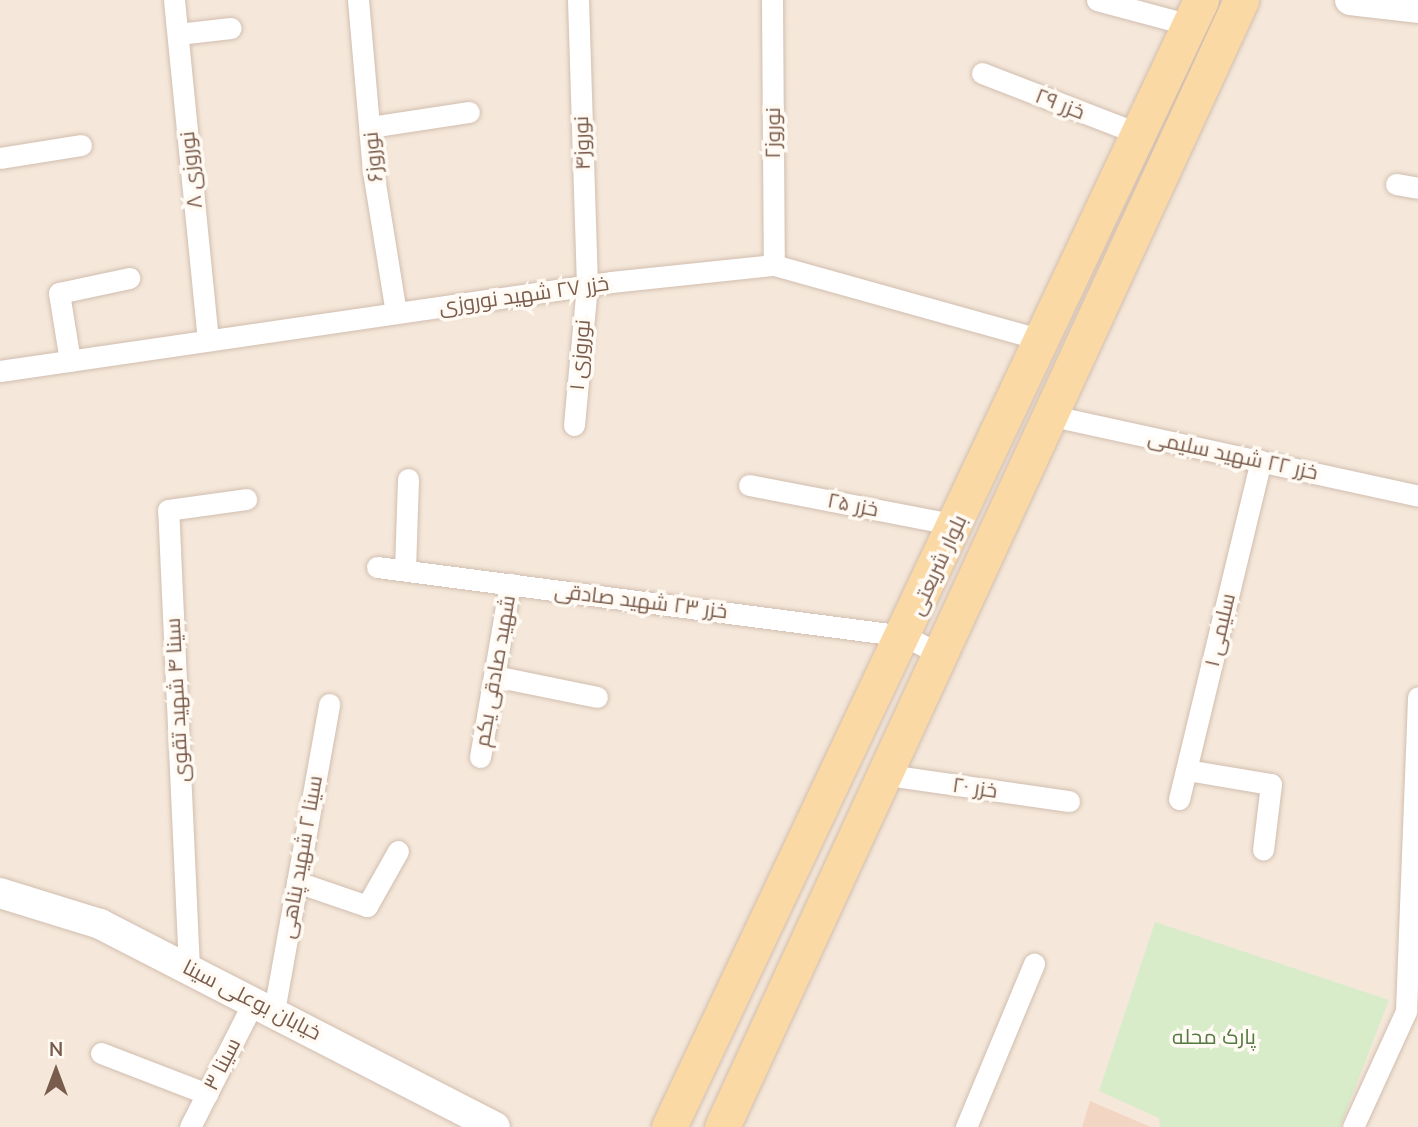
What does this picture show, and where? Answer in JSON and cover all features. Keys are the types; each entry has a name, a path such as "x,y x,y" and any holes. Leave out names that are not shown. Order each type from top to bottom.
{"main road":[{"name":"بلوار شریعتی","path":"723,1127 881,774 1241,0"},
{"path":"1350,0 1418,8"},
{"name":"بلوار شریعتی","path":"669,1127 905,636 1196,13"},
{"name":"خیابان بوعلی سینا","path":"0,893 100,924 264,1006 485,1125"}],"street":[{"name":"نوروزی ۸","path":"174,0 208,340"},
{"name":"نوروز۶","path":"358,0 370,127 396,313"},
{"name":"نوروز۴","path":"578,0 587,286"},
{"name":"نوروز۲","path":"772,0 774,265"},
{"path":"1097,0 1196,13"},
{"path":"178,34 231,28"},
{"name":"خزر ۲۹","path":"982,74 1139,134"},
{"path":"370,127 469,112"},
{"path":"0,158 81,145"},
{"path":"1396,184 1418,188"},
{"name":"خزر ۲۷ شهید نوروزی","path":"0,371 587,286 774,265 1042,340"},
{"path":"71,361 59,293 129,278"},
{"name":"نوروزی ۱","path":"574,425 587,286"},
{"name":"خزر ۲۲ شهید سلیمی","path":"1048,415 1418,496"},
{"name":"سلیمی ۱","path":"1179,799 1261,461"},
{"path":"405,570 408,479"},
{"name":"خزر ۲۵","path":"749,485 956,525"},
{"name":"سینا ۴ شهید تقوی","path":"189,968 168,510 246,499"},
{"name":"خزر ۲۳ شهید صادقی","path":"377,566 905,636"},
{"name":"شهید صادقی یکم","path":"480,757 510,584"},
{"path":"905,636 937,653"},
{"path":"494,676 597,697"},
{"path":"1353,1127 1406,1011 1415,951 1418,697"},
{"name":"سینا ۲ شهید پناهی","path":"264,1006 297,882 329,704"},
{"path":"1187,770 1271,784 1263,850"},
{"name":"خزر ۲۰","path":"881,774 1069,801"},
{"path":"297,882 368,906 398,851"},
{"path":"966,1127 1034,964"},
{"name":"سینا ۳","path":"190,1127 207,1094 264,1006"},
{"path":"101,1053 207,1094"}],"shaded area":[{"path":"0,0 1418,0 1418,1127 0,1127"}],"green space":[{"name":"پارک محله","path":"1155,922 1389,1000 1340,1127 1160,1127 1159,1118 1099,1091"}],"building":[{"path":"1090,1101 1151,1127 1082,1127"}]}
